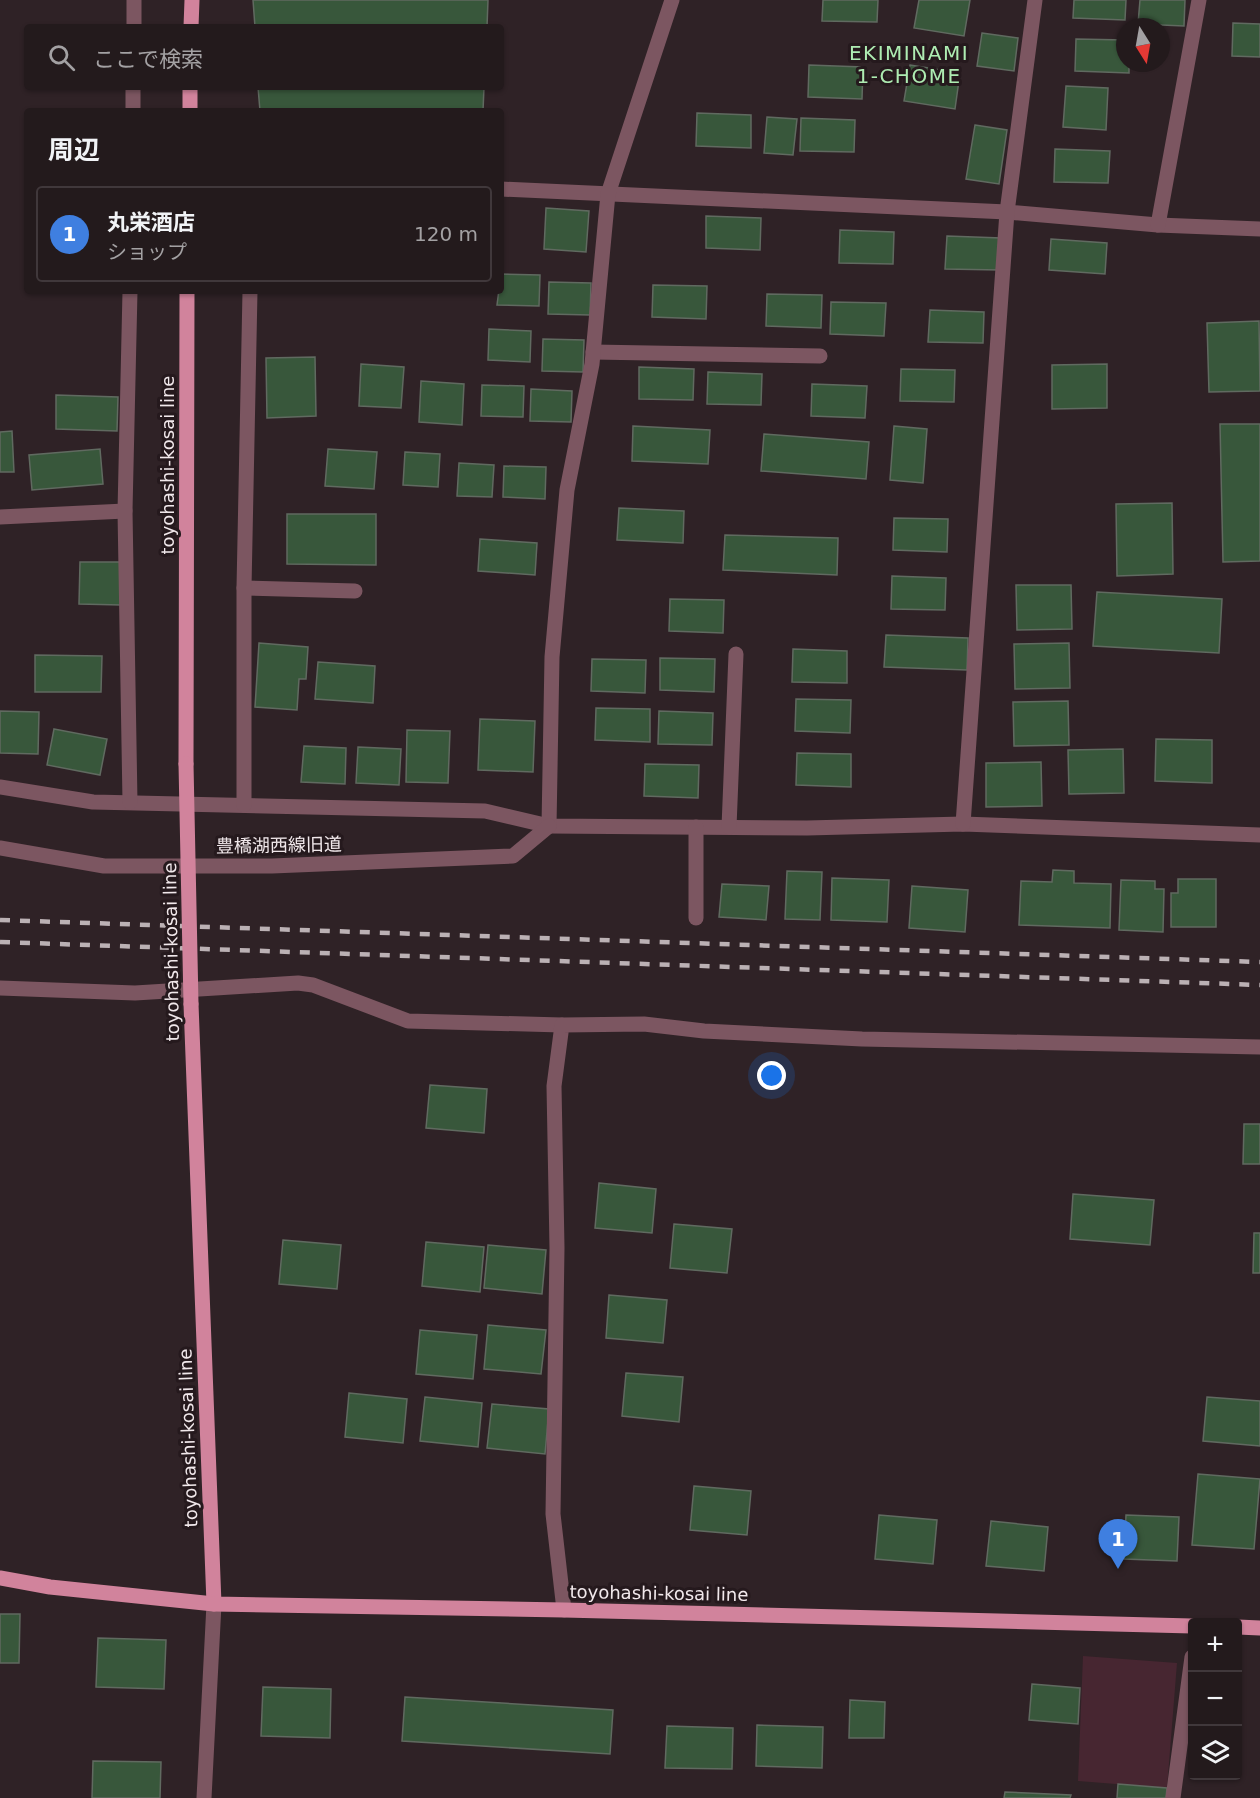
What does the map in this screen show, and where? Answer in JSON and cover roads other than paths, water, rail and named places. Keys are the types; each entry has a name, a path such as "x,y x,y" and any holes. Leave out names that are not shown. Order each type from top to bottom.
{"main road":[{"path":"191,24 192,0"},
{"path":"190,90 190,108"},
{"name":"toyohashi-kosai line","path":"187,294 186,764 191,1004 214,1604 564,1610 1188,1626"},
{"path":"0,1578 50,1587 214,1604"},
{"path":"1242,1627 1260,1628"}],"street":[{"path":"134,0 134,24"},
{"path":"549,826 552,657 567,490 593,352 608,194 672,0"},
{"path":"963,824 1008,212 1035,0"},
{"path":"1158,225 1200,0"},
{"path":"133,108 134,90"},
{"path":"504,189 1008,212 1158,225 1260,229"},
{"path":"130,294 125,511 130,802"},
{"path":"244,805 244,588 250,294"},
{"path":"593,352 820,356"},
{"path":"0,517 125,511"},
{"path":"244,588 355,591"},
{"path":"729,827 736,654"},
{"path":"0,787 93,802 485,811 549,826 729,827 963,824 1260,835"},
{"name":"豊橋湖西線旧道","path":"0,848 104,866 283,865 513,856 549,826"},
{"path":"696,827 696,918"},
{"path":"0,988 135,993 298,983 313,985 408,1022 644,1024 704,1031 862,1039 1260,1047"},
{"path":"562,1025 554,1086 557,1248 553,1514 564,1610"},
{"path":"204,1798 214,1604"},
{"path":"1173,1798 1190,1672"}],"railway":[{"path":"0,920 1260,962"},
{"path":"0,942 1260,985"}],"place":[{"name":"丸栄酒店","path":"1118,1569"}],"district":[{"name":"EKIMINAMI 1-CHOME","path":"909,64"}]}
